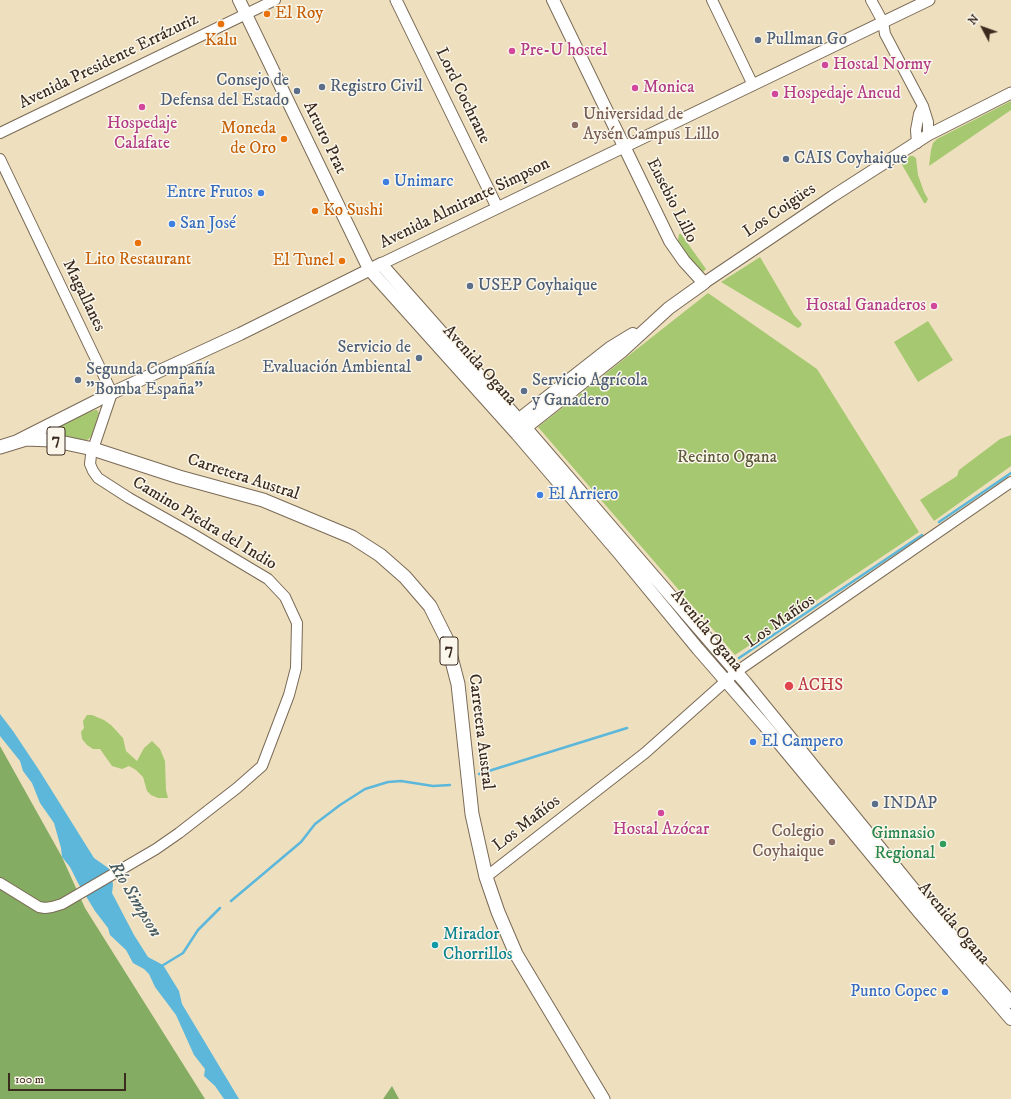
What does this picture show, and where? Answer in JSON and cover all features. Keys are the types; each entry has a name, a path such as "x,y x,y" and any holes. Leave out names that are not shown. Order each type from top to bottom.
{"highway":[{"name":"Carretera Austral","path":"0,447 18,441 43,439 93,449 179,477 263,500 352,537 380,555 405,577 430,606 446,638 458,684 472,814 486,877 498,912 516,954 603,1099"},
{"name":"Carretera Austral","path":"575,1053 599,1099"}],"main road":[{"name":"Arturo Prat","path":"239,0 369,269"},
{"name":"Lord Cochrane","path":"396,0 497,207"},
{"name":"Eusebio Lillo","path":"553,0 670,241 684,261 704,283"},
{"name":"Avenida Almirante Simpson","path":"18,441 112,393 240,334 369,269 929,0"},
{"name":"Los Coigües","path":"518,424 610,348 656,319 704,283 826,201 928,135 1011,93"},
{"name":"Avenida Ogana","path":"381,264 518,424 736,672 941,923 1011,1002"},
{"name":"Avenida Ogana","path":"369,269 518,424 726,681 919,912 1011,1018"}],"street":[{"name":"Avenida Presidente Errázuriz","path":"0,133 275,0"},
{"path":"712,0 753,85"},
{"path":"871,0 882,22 885,34 923,106 928,122 928,135"},
{"path":"917,143 916,130 919,114 923,106"},
{"name":"Magallanes","path":"0,159 112,393"},
{"path":"93,449 112,393"},
{"name":"Camino Piedra del Indio","path":"0,883 39,907 52,907 62,904 123,869 179,833 237,788 262,766 289,695 296,668 297,623 285,597 268,579 98,478 93,472 90,464 93,449"},
{"name":"Los Mañíos","path":"486,877 645,754 736,672 1011,482"}],"green space":[{"path":"1011,101 1011,110 929,166 933,143 937,139"},
{"path":"910,156 916,158 918,175 928,199 926,203 924,203 901,163"},
{"path":"679,234 681,234 706,269 703,272 692,263 679,245"},
{"path":"760,257 794,315 802,324 800,327 798,328 721,282"},
{"name":"Recinto Ogana","path":"708,293 817,369 919,532 735,655 538,427"},
{"path":"928,321 953,360 918,382 894,342"},
{"path":"95,410 99,413 92,436 86,441 50,434 47,431 51,428"},
{"path":"1011,435 1011,466 934,521 920,500 957,476 959,470 1000,439"},
{"path":"87,715 92,715 104,720 111,725 123,738 126,751 137,761 144,748 152,741 160,749 165,761 166,790 168,798 158,798 151,795 147,791 143,777 136,770 129,766 122,769 112,766 100,749 93,749 87,745 82,739 81,732 84,728 83,721"},
{"path":"0,746 62,857 85,908 205,1099 0,1099"},
{"path":"392,1086 399,1099 383,1099"}],"water":[{"name":"Río Simpson","path":"0,714 39,770 94,858 111,870 113,885 112,893 134,935 148,957 163,965 179,991 182,1004 239,1099 224,1099 215,1086 204,1076 205,1069 194,1055 176,1015 155,987 149,974 144,969 133,963 126,950 110,935 108,928 95,911 70,867 62,857 54,823 40,803 32,783 23,771 20,761 0,736"}],"waterway":[{"path":"939,522 1011,473"},
{"path":"739,658 922,535"},
{"path":"479,774 627,728"},
{"path":"231,901 301,842 315,824 340,805 365,789 388,782 401,781 433,786 450,785"},
{"path":"160,967 183,953 198,930 220,908"}],"place":[{"name":"El Roy","path":"267,14"},
{"name":"Kalu","path":"221,24"},
{"name":"Pullman Go","path":"758,40"},
{"name":"Pre-U hostel","path":"512,51"},
{"name":"Hostal Normy","path":"825,65"},
{"name":"Registro Civil","path":"322,87"},
{"name":"Monica","path":"635,88"},
{"name":"Consejo de Defensa del Estado","path":"297,91"},
{"name":"Hospedaje Ancud","path":"775,94"},
{"name":"Hospedaje Calafate","path":"142,107"},
{"name":"Universidad de Aysén Campus Lillo","path":"575,125"},
{"name":"Moneda de Oro","path":"284,139"},
{"name":"CAIS Coyhaique","path":"786,159"},
{"name":"Unimarc","path":"386,182"},
{"name":"Entre Frutos","path":"261,193"},
{"name":"Ko Sushi","path":"315,211"},
{"name":"San José","path":"172,224"},
{"name":"Lito Restaurant","path":"138,243"},
{"name":"El Tunel","path":"342,261"},
{"name":"USEP Coyhaique","path":"470,286"},
{"name":"Hostal Ganaderos","path":"934,306"},
{"name":"Servicio de Evaluación Ambiental","path":"419,358"},
{"name":"Segunda Compañía \"Bomba España\"","path":"78,380"},
{"name":"Servicio Agrícola y Ganadero","path":"524,391"},
{"name":"El Arriero","path":"540,495"},
{"name":"ACHS","path":"789,686"},
{"name":"El Campero","path":"753,742"},
{"name":"INDAP","path":"875,804"},
{"name":"Hostal Azócar","path":"661,813"},
{"name":"Colegio Coyhaique","path":"832,842"},
{"name":"Gimnasio Regional","path":"943,844"},
{"name":"Mirador Chorrillos","path":"435,945"},
{"name":"Punto Copec","path":"945,992"}]}
